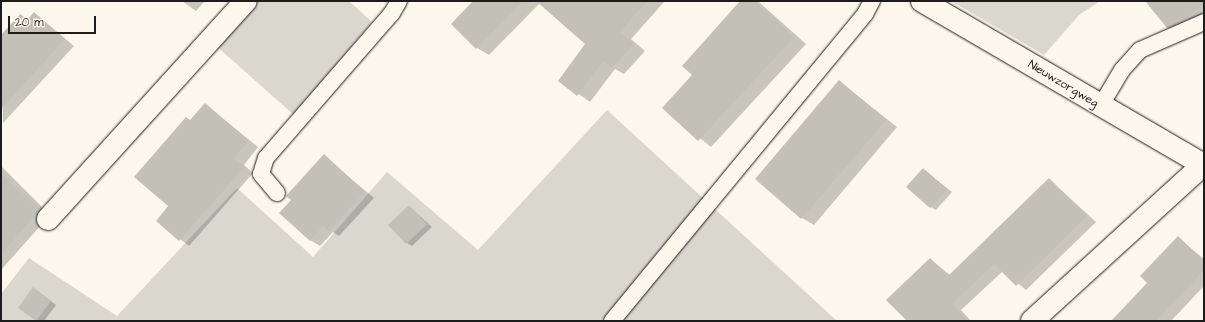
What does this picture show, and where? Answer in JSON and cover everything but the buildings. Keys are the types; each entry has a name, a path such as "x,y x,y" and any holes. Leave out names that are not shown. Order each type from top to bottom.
{"street":[{"path":"48,219 246,1"},
{"name":"Nieuwzorgweg","path":"922,1 1100,107 1204,165"},
{"path":"1032,321 1204,165"}],"lane":[{"path":"277,193 261,174 266,158 392,13 399,1"},
{"path":"612,321 865,14 872,1"},
{"path":"1100,107 1122,70 1140,50 1204,22"}],"shaded area":[{"path":"254,1 349,1 372,22 294,115 215,45"},
{"path":"951,1 1100,1 1079,15 1044,55"},
{"path":"607,110 837,321 1,321 1,294 29,258 117,316 237,188 313,257 387,172 478,250"}]}
